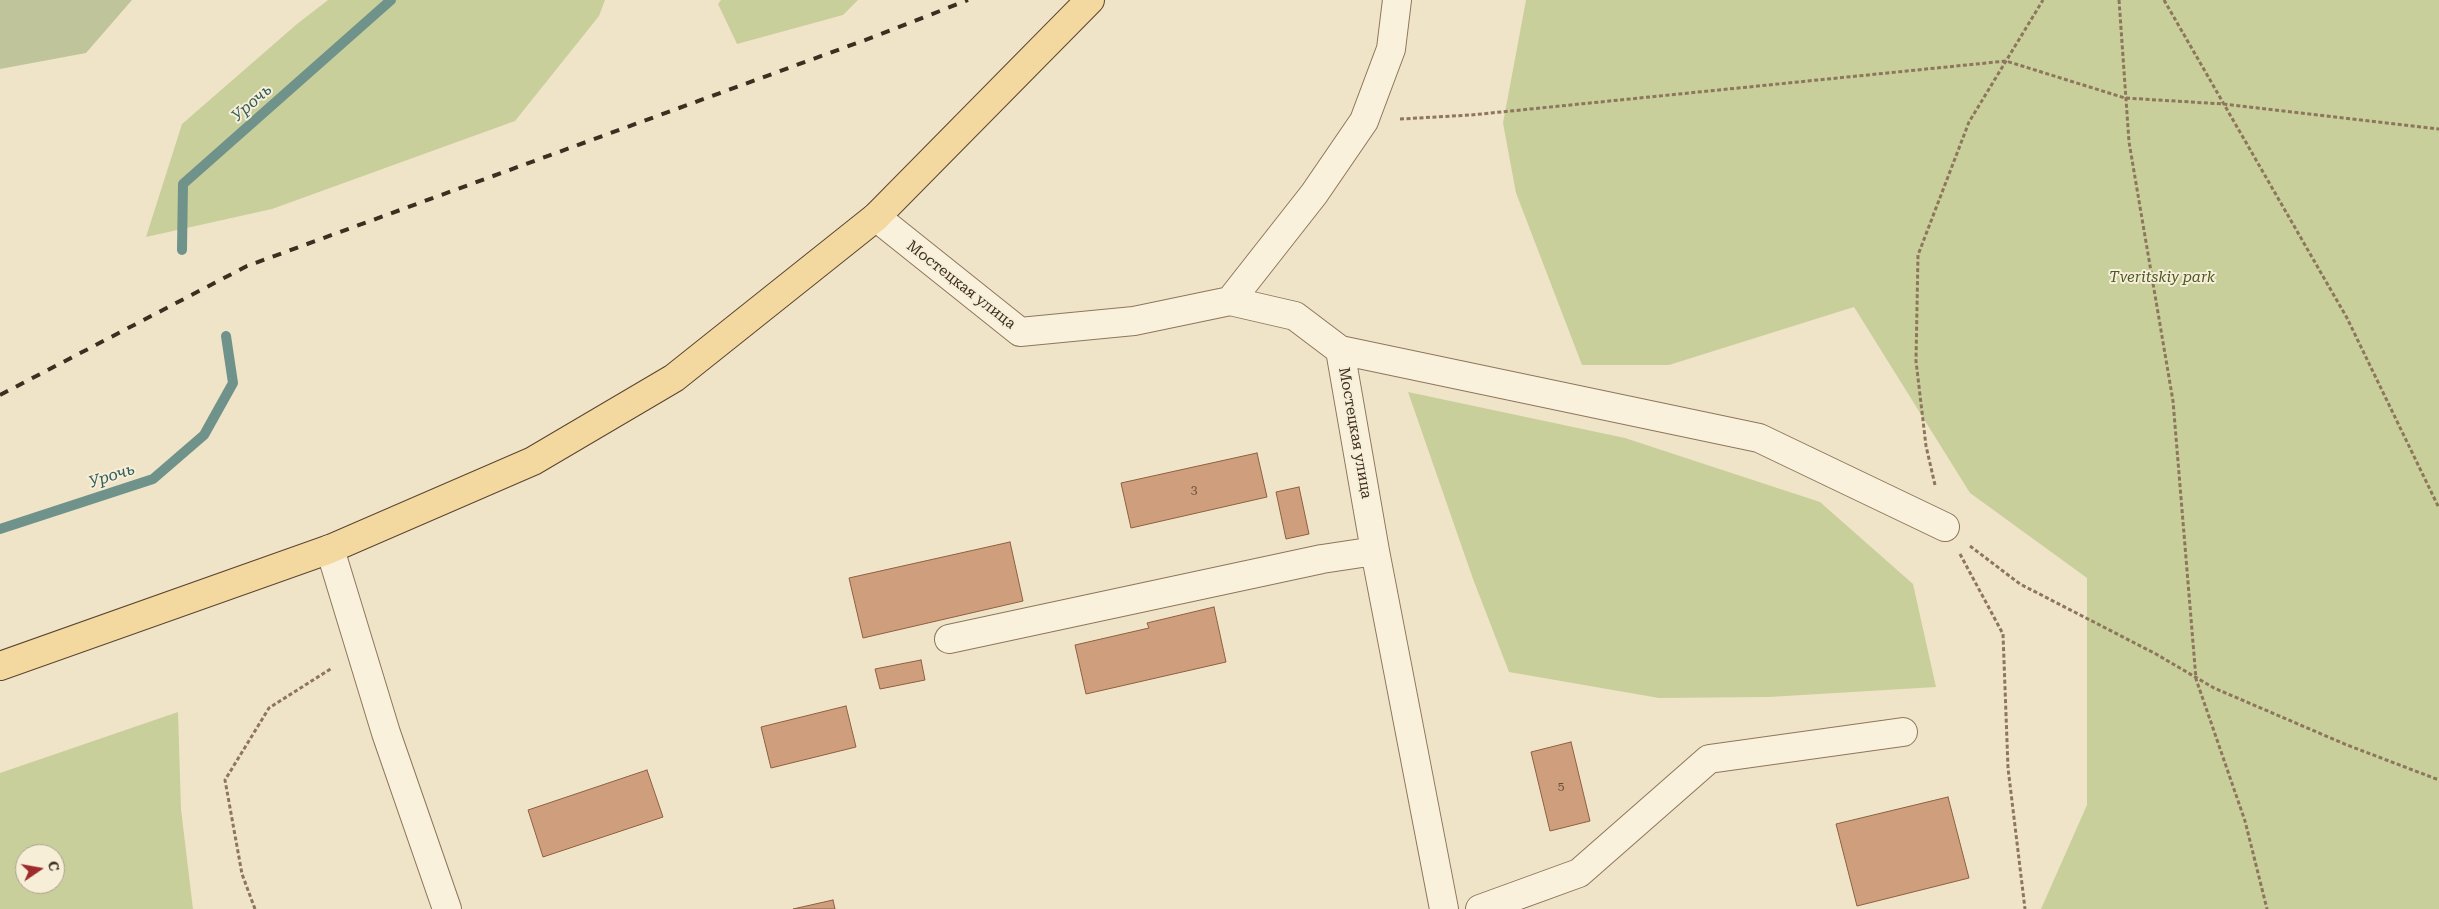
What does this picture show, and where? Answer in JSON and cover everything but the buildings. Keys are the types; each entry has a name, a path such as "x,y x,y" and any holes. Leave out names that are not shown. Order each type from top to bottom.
{"main road":[{"path":"0,666 330,549 533,461 674,378 876,217 1090,0"}],"street":[{"path":"1230,301 1314,194 1364,121 1391,49 1397,0"},
{"name":"Мостецкая улица","path":"876,217 1020,332 1134,322 1230,301 1295,316 1340,350 1375,551 1444,909"},
{"path":"1340,350 1760,438 1945,527"},
{"path":"330,549 386,733 447,909"},
{"path":"949,639 1322,559 1375,551"},
{"path":"1480,909 1579,873 1709,759 1902,732"}],"path":[{"path":"2025,909 2008,768 2003,634 1945,527 1926,446 1916,361 1918,255 1969,122 2043,0"},
{"path":"2118,0 2128,142 2173,401 2196,679 2245,821 2267,909"},
{"path":"2164,0 2347,318 2439,508"},
{"path":"1364,121 1471,115 2006,61 2125,98 2224,104 2439,128"},
{"path":"1945,527 2020,584 2156,654 2196,679 2347,744 2439,780"},
{"path":"255,909 242,874 225,780 269,708 360,651"}],"green space":[{"path":"0,0 132,0 86,53 0,69"},
{"path":"328,0 605,0 599,16 515,121 272,209 146,237 182,124 297,24"},
{"path":"721,0 858,0 843,15 737,44 718,4"},
{"name":"Tveritskiy park","path":"1526,0 2439,0 2439,909 2041,909 2087,805 2087,578 1970,493 1854,307 1669,365 1582,365 1516,193 1503,123"},
{"path":"1408,392 1625,438 1820,502 1913,584 1936,687 1769,697 1659,698 1509,672 1473,579"},
{"path":"178,712 181,809 193,909 0,909 0,773"}],"waterway":[{"name":"Урочь","path":"182,250 183,184 391,0"},
{"name":"Урочь","path":"0,529 153,479 204,435 233,383 226,336"}],"railway":[{"path":"0,395 247,266 876,36 968,0"}]}
